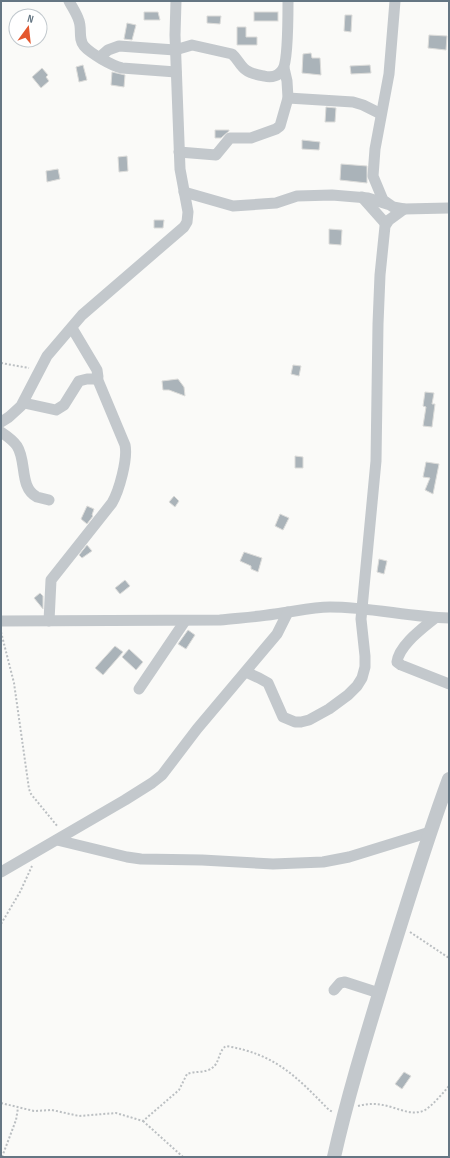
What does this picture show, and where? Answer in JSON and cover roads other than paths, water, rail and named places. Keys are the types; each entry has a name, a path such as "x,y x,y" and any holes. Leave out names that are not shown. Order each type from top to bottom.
{"street":[{"path":"69,1 79,22 81,41 84,46 100,57 114,66 122,68 176,72"},
{"path":"1,422 9,417 24,403 47,356 72,328 96,303 184,227 188,217 180,169 179,152 175,50 176,1"},
{"path":"100,57 108,50 119,46 175,50 192,45 229,52 236,57 244,69 250,73 268,77 275,76 284,68 286,60 288,1"},
{"path":"390,205 383,200 373,176 375,149 389,74 395,1"},
{"path":"179,152 216,155 230,138 251,138 278,128 282,122 288,98 288,81 284,68"},
{"path":"288,98 354,102 381,114"},
{"path":"184,192 233,206 276,203 297,196 332,195 362,197 404,209 449,208"},
{"path":"362,197 386,224"},
{"path":"246,672 268,683 283,718 294,722 309,720 329,709 348,695 357,686 362,678 365,656 361,629 367,548 376,462 380,274 384,230 386,224 404,209"},
{"path":"49,621 51,580 112,502 118,491 126,455 125,445 97,378 97,370 72,328"},
{"path":"24,403 56,410 64,405 79,381 83,379 97,378"},
{"path":"1,432 17,445 20,451 28,488 37,496 49,500"},
{"path":"1,621 185,621 250,618 316,608 363,609 436,618 449,618"},
{"path":"1,872 125,800 162,775 197,729 277,634 288,612"},
{"path":"436,618 409,641 396,662 449,684"},
{"path":"139,688 185,621"},
{"path":"334,1157 344,1112 379,993 430,832 449,779"},
{"path":"61,837 121,856 141,859 202,860 273,864 322,862 349,857 430,832"},
{"path":"334,990 340,983 345,982 379,993"}]}
